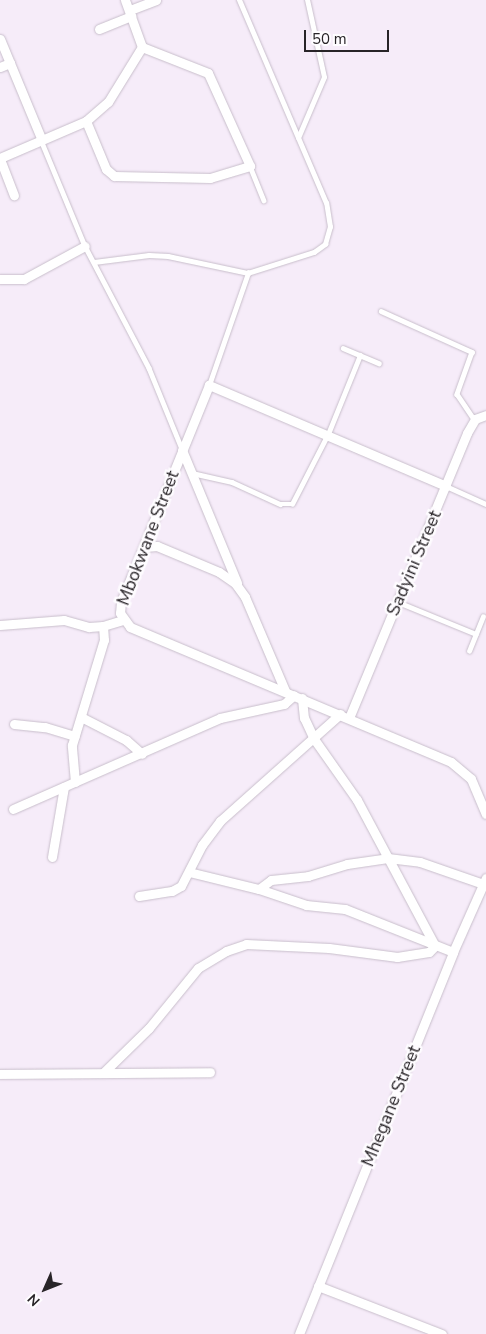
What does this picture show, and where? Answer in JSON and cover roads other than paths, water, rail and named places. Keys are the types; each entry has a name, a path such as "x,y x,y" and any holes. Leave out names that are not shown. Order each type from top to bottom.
{"street":[{"path":"125,0 142,47"},
{"path":"99,29 156,0"},
{"path":"0,39 41,138"},
{"path":"14,195 0,158 41,138 86,120 108,102 142,47"},
{"path":"86,120 106,169 114,176 210,178 250,166 208,73 142,47"},
{"path":"0,67 10,63"},
{"path":"0,279 24,279 85,246"},
{"path":"209,385 328,434 446,486"},
{"name":"Mbokwane Street","path":"209,385 145,547 121,602 123,620 130,627 340,714 460,767 471,779 486,814"},
{"path":"475,419 486,415"},
{"name":"Sadyini Street","path":"349,718 475,419"},
{"path":"182,450 239,588 294,695 314,739 357,800 435,946"},
{"path":"145,547 157,546 219,572 239,588"},
{"path":"0,626 64,620 89,627 104,626 123,620"},
{"path":"75,782 72,764 75,736 104,640 104,626"},
{"path":"13,808 142,754 220,718 284,704 294,695"},
{"path":"139,896 172,891 181,886 202,845 220,821 340,714"},
{"path":"81,717 111,731 142,754"},
{"path":"14,724 45,727 75,736"},
{"path":"52,857 64,787"},
{"path":"259,889 272,880 308,876 347,864 388,858 420,862 485,881"},
{"path":"189,872 259,889 306,905 345,909 453,952"},
{"name":"Mhegane Street","path":"299,1334 453,952 485,881"},
{"path":"103,1072 148,1028 198,968 226,951 246,944 329,948 397,958 429,952 435,946"},
{"path":"0,1074 210,1072"},
{"path":"318,1286 442,1334"}],"lane":[{"path":"94,262 150,254 248,273 321,249 329,237 326,203 239,0"},
{"path":"298,138 324,77 307,0"},
{"path":"41,138 85,246 149,368 182,450"},
{"path":"250,166 264,200"},
{"path":"209,385 248,273"},
{"path":"380,311 472,352 457,394 475,419"},
{"path":"343,348 379,363"},
{"path":"191,473 211,475 286,506 297,498 328,434 360,355"},
{"path":"446,486 486,504"},
{"path":"398,602 476,634"},
{"path":"469,651 483,617"}]}
